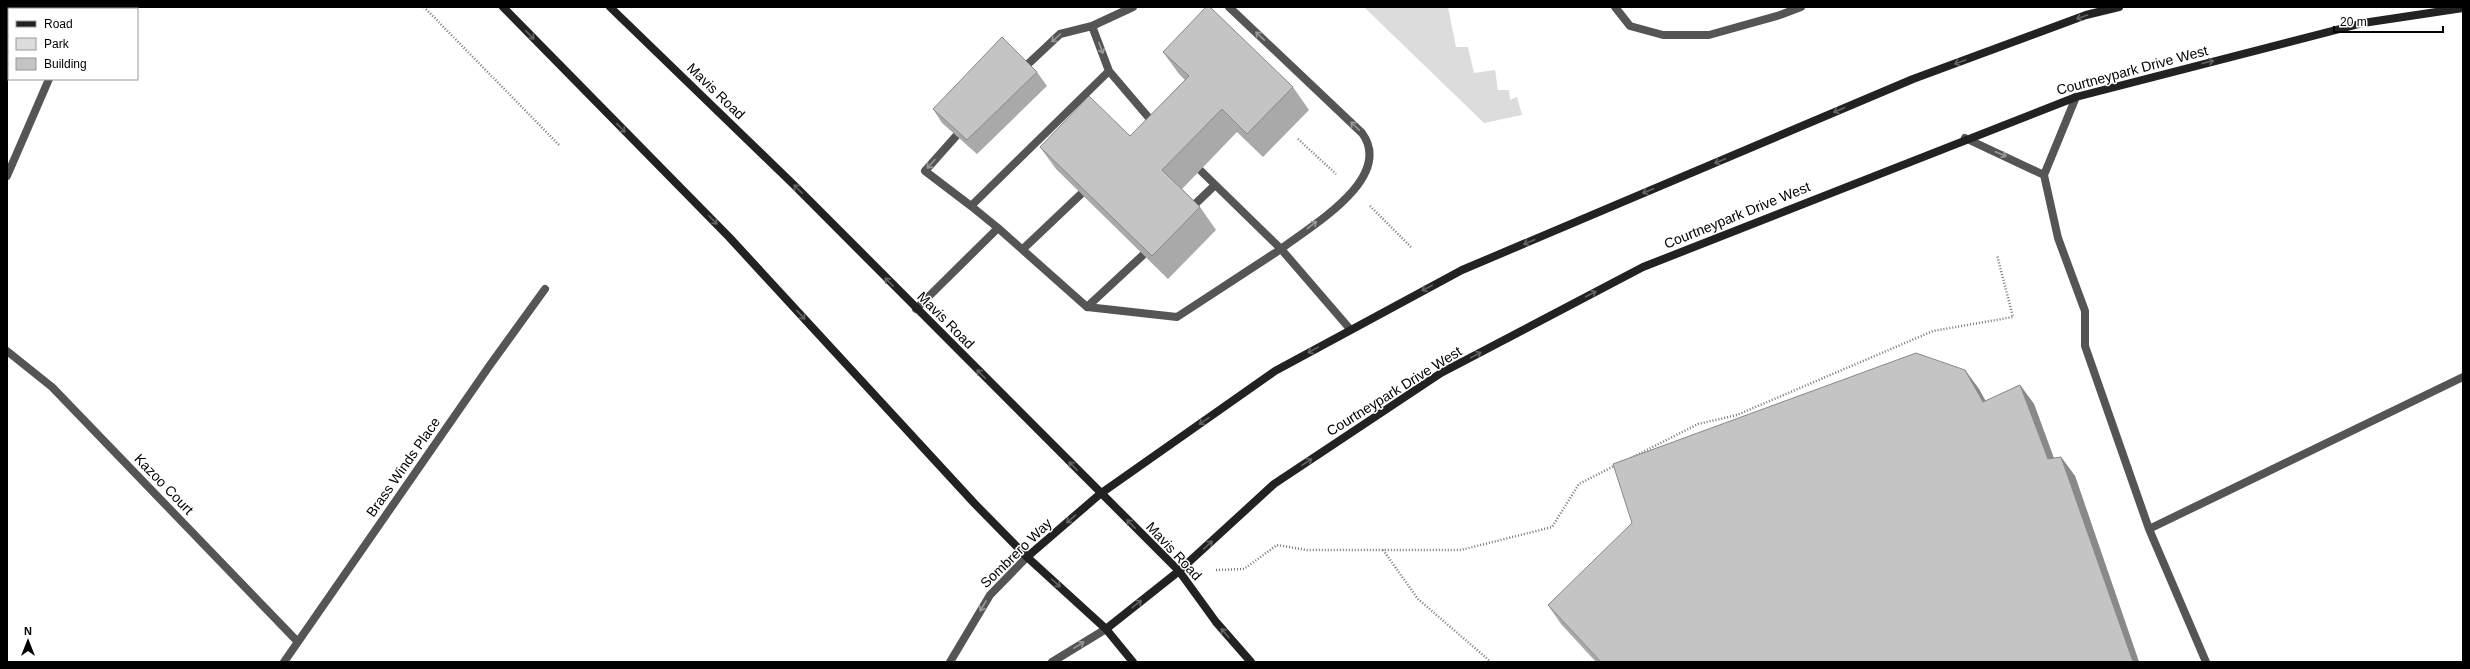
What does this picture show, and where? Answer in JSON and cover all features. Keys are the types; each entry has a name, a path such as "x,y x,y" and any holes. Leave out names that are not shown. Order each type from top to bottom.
{"main road":[{"path":"503,7 729,237 975,504 1027,557 1106,629 1133,662"},
{"name":"Mavis Road","path":"610,7 794,184 1100,494 1179,571 1216,622 1251,662"},
{"path":"1100,494 1275,371 1350,329 1462,270 1913,79 2086,15 2119,7"},
{"name":"Courtneypark Drive West","path":"1106,629 1179,571 1274,484 1441,373 1643,267 1965,138 2076,97 2363,23 2463,8"},
{"name":"Sombrero Way","path":"1027,557 1100,494"}],"street":[{"path":"1027,65 1060,34 1092,26 1133,7"},
{"path":"957,136 925,171 998,228 1087,307 1177,317 1281,249 1354,191 1369,168 1370,143 1362,133 1229,7"},
{"path":"1615,7 1630,26 1663,35 1709,35 1780,16 1801,7"},
{"path":"1092,26 1109,71 1150,125 1162,133"},
{"path":"971,206 1109,71"},
{"path":"7,176 49,80"},
{"path":"2076,97 2044,175 2058,238 2085,311 2085,346 2149,529 2206,662"},
{"path":"1965,138 2044,175"},
{"path":"1200,170 1281,249 1350,329"},
{"path":"1192,207 1215,184"},
{"path":"1023,249 1081,194"},
{"path":"916,309 998,228"},
{"path":"1087,307 1143,255"},
{"name":"Brass Winds Place","path":"284,662 297,641 490,364 545,289"},
{"name":"Kazoo Court","path":"7,351 52,387 297,641"},
{"path":"2149,529 2463,377"},
{"name":"Sombrero Way","path":"950,662 990,595 1027,557"},
{"path":"1052,662 1106,629"}],"path":[{"path":"424,7 560,146"},
{"path":"1628,459 1698,424 1737,415 1932,331 2013,317 1997,255"},
{"path":"1179,571 1244,569 1278,545 1307,550 1461,550 1552,527 1579,484 1621,463"},
{"path":"1383,550 1418,599 1491,662"}],"green space":[{"path":"1364,7 1448,7 1456,47 1468,47 1474,73 1495,70 1498,90 1509,90 1510,100 1517,97 1522,115 1484,123"}],"building":[{"path":"1206,7 1210,7 1293,87 1247,134 1222,109 1162,170 1200,207 1152,256 1040,147 1089,96 1130,136 1189,76 1163,52"},
{"path":"1002,37 1037,72 967,140 933,109"},
{"path":"1916,353 1965,370 1983,402 2020,385 2048,459 2061,457 2134,662 1601,662 1548,605 1632,523 1613,464"}]}
